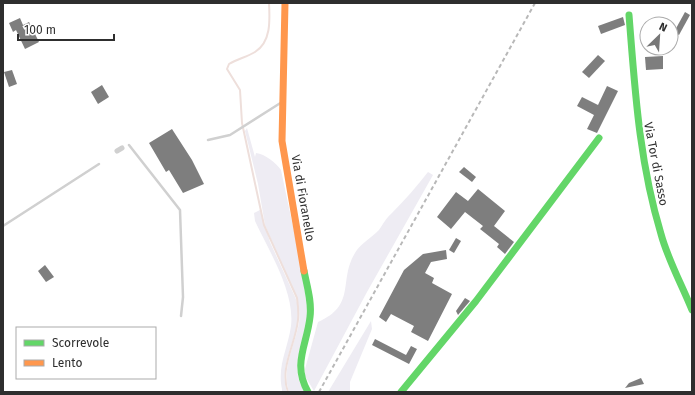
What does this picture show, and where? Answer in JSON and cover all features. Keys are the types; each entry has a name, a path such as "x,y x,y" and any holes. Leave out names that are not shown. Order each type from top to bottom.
{"street":[{"name":"Via di Fioranello","path":"285,3 282,102 285,166 311,306 310,327 302,353 299,371 301,380 308,392"},
{"name":"Via Tor di Sasso","path":"629,15 637,121 649,190 661,236 692,310"},
{"path":"401,392 476,301 599,138"}],"lane":[{"path":"208,140 230,135 247,125 273,106 282,102"},
{"path":"129,145 180,210 183,297 181,316"},
{"path":"3,226 99,164"}],"shaded area":[{"path":"247,128 255,157 256,153 267,157 281,170 306,299 306,325 299,354 297,372 305,392 289,392 287,383 288,366 299,323 299,307 297,298 265,225 258,184 245,131"},
{"path":"428,172 433,175 367,292 314,391 305,376 305,369 318,322 338,308 345,292 350,263 357,250 379,230 388,216 406,198"},
{"path":"260,210 270,242 296,299 298,307 298,321 286,365 285,383 287,392 282,392 281,373 291,326 289,299 274,258 255,221 254,213"},
{"path":"371,321 372,329 350,382 350,392 328,392"}],"building":[{"path":"685,12 690,15 679,35 679,23"},
{"path":"623,17 625,25 601,34 598,26"},
{"path":"20,18 23,25 29,22 39,42 25,49 16,30 13,32 9,23"},
{"path":"598,55 605,61 589,78 582,72"},
{"path":"663,56 663,69 646,70 645,57"},
{"path":"12,70 17,84 9,87 4,72"},
{"path":"102,85 109,97 98,104 91,92"},
{"path":"607,86 618,91 597,133 587,129 594,115 577,106 582,97 598,105"},
{"path":"172,129 192,160 204,184 183,193 169,170 166,172 149,143"},
{"path":"464,167 476,177 472,182 459,172"},
{"path":"478,189 505,211 494,226 514,242 505,254 497,247 499,244 480,229 483,226 465,212 451,229 437,217 456,192 468,201"},
{"path":"456,238 461,241 454,253 449,250"},
{"path":"446,250 447,259 431,262 425,273 434,278 432,283 452,294 428,341 411,332 414,326 391,314 386,322 379,317 404,270 423,254"},
{"path":"45,265 54,277 46,282 38,271"},
{"path":"465,298 470,301 458,315 456,311"},
{"path":"375,339 406,355 411,346 417,349 409,364 372,345"},
{"path":"641,378 644,384 625,388 629,383"}],"waterway":[{"path":"269,3 269,24 267,37 264,43 255,52 229,64 227,69 240,90 242,123 264,225 297,298 297,329 285,374 288,392"}],"railway":[{"path":"319,392 535,3"}],"traffic: fast":[{"path":"629,15 639,125 648,180 664,244 692,310"},
{"path":"401,392 476,301 599,138"},
{"path":"304,271 309,294 310,311 302,354 301,372 303,382 308,392"}],"traffic: slow":[{"path":"285,3 282,141 304,271"}]}
